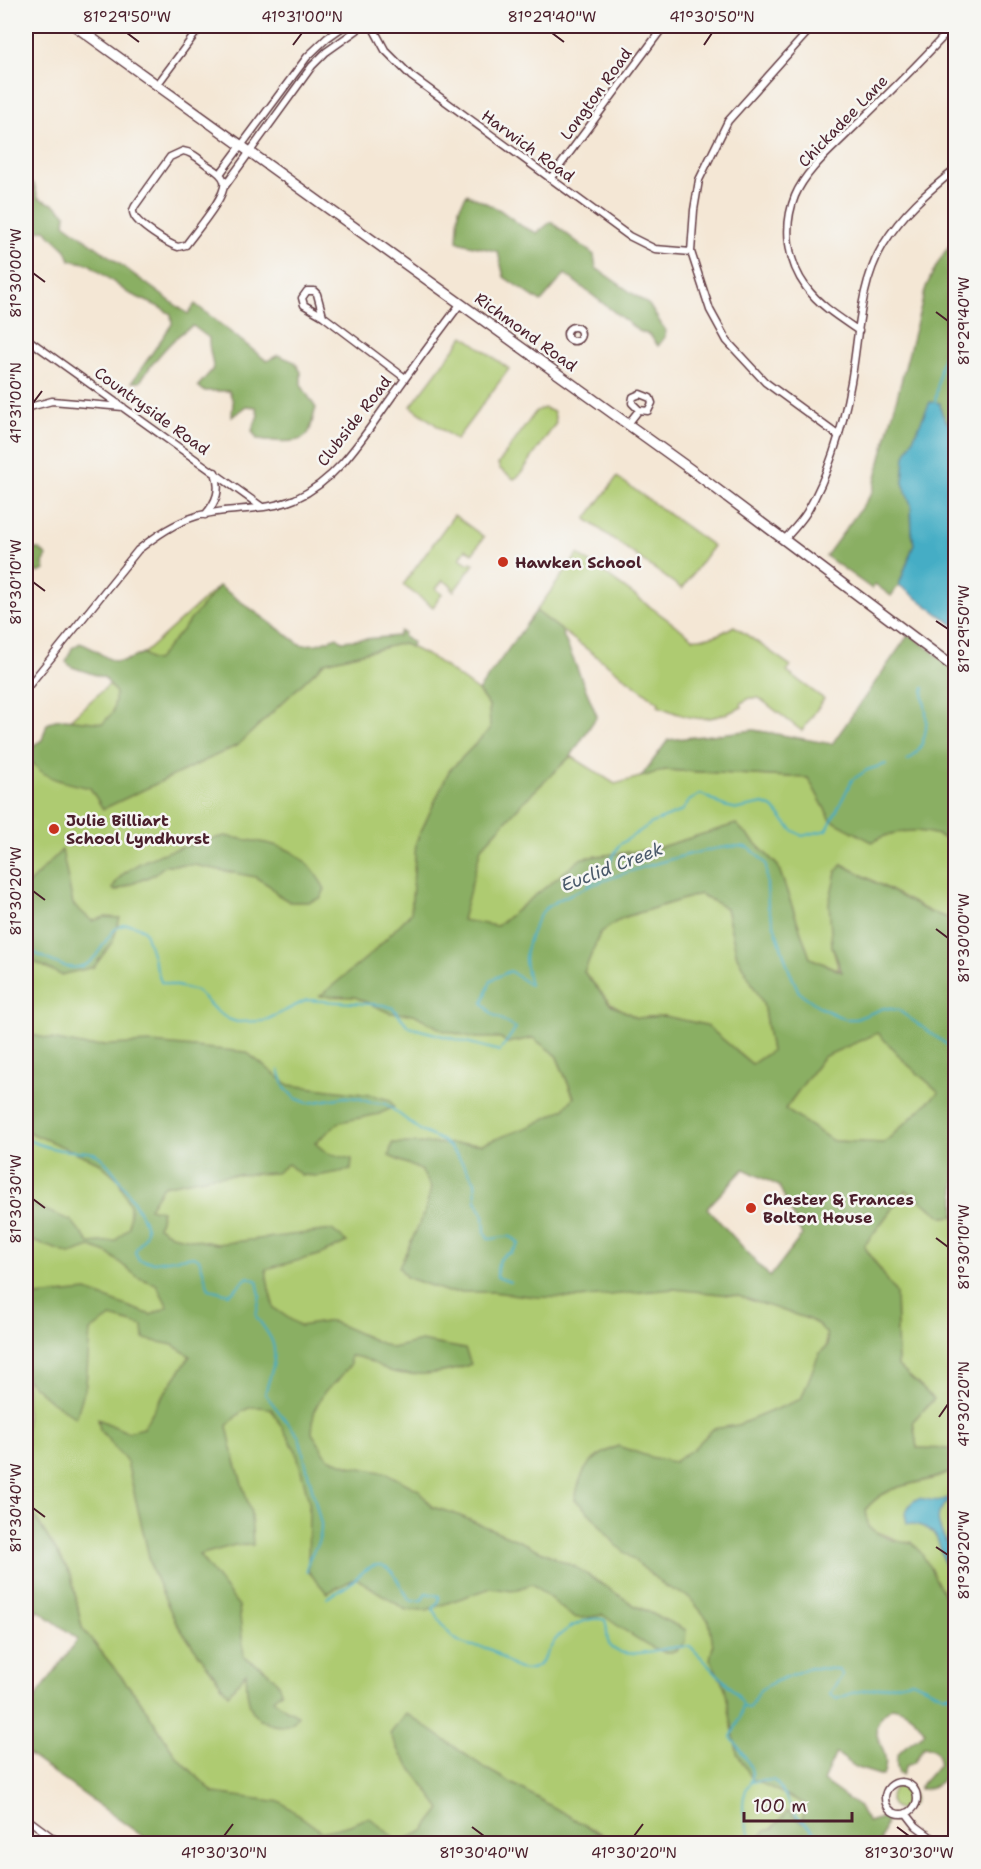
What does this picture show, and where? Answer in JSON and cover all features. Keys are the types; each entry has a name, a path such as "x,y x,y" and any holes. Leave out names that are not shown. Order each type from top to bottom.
{"main road":[{"name":"Richmond Road","path":"77,26 628,424 956,669"}],"street":[{"path":"157,86 201,26"},
{"path":"225,186 220,174 190,152 178,152 170,157 135,206 134,215 142,224 171,244 181,247 186,245 220,197 245,148 307,57 344,26"},
{"path":"220,174 245,148 312,66 360,26"},
{"name":"Harwich Road","path":"372,26 385,50 411,76 638,243 655,249 691,252"},
{"name":"Longton Road","path":"550,179 664,26"},
{"path":"813,26 728,121 699,180 691,252 710,310 727,341 765,382 840,436"},
{"name":"Chickadee Lane","path":"859,331 820,303 805,286 792,260 787,233 789,215 796,195 813,167 934,48 953,26"},
{"path":"784,540 806,514 818,492 840,436 867,283 883,245 910,208 956,169"},
{"name":"Clubside Road","path":"26,689 138,550 175,524 204,515 282,504 298,497 334,474 461,303"},
{"path":"323,316 405,378"},
{"name":"Countryside Road","path":"26,338 262,507"},
{"path":"26,408 52,401 123,407"},
{"path":"628,424 639,410"},
{"path":"204,515 213,505 218,494 218,480 215,472"},
{"path":"906,1814 916,1804 916,1791 909,1784 894,1783 886,1791 886,1805 895,1813 906,1814 916,1826 940,1844"},
{"path":"26,1818 61,1844"}],"green space":[{"path":"26,180 34,184 38,198 55,205 66,214 65,224 188,314 195,304 267,361 278,355 295,362 301,372 301,385 316,408 309,432 305,437 286,442 257,439 252,431 258,415 256,407 246,406 232,417 233,401 229,391 204,391 198,386 213,369 213,365 209,338 193,326 179,335 164,350 140,382 132,382 172,324 171,314 128,293 89,264 70,260 66,250 45,230 26,232"},
{"path":"467,194 500,210 523,227 537,233 551,222 594,255 596,268 649,305 665,330 665,337 658,346 650,335 639,331 565,274 541,302 504,277 498,252 457,241 459,208"},
{"path":"955,239 955,431 943,415 940,403 903,483 911,505 914,544 899,585 891,596 875,584 872,589 826,556 872,493 926,287 942,256"},
{"path":"464,336 509,369 456,440 411,406"},
{"path":"544,408 554,412 556,423 520,475 514,479 500,469 498,464 536,411"},
{"path":"617,477 713,546 682,589 586,519"},
{"path":"454,515 484,537 473,553 466,549 460,558 469,564 471,562 474,564 454,591 451,589 453,587 443,580 436,589 442,594 433,607 403,585"},
{"path":"26,549 39,549 47,556 43,563 45,570 38,573 26,566"},
{"path":"578,554 693,638 714,636 734,626 791,666 787,672 824,699 802,731 759,698 750,698 741,703 742,707 709,718 681,715 658,706 659,703 536,611"},
{"path":"219,586 325,662 403,643 434,659 478,691 489,706 496,795 482,847 524,801 571,756 615,784 665,770 808,778 831,820 872,841 893,833 914,831 936,834 955,844 955,920 930,912 842,864 832,946 839,970 810,958 778,866 736,824 654,849 583,858 497,926 442,993 507,1043 533,1038 556,1055 574,1098 808,1319 820,1325 826,1333 836,1644 802,1823 788,1843 616,1843 592,1828 427,1843 278,1843 214,1793 176,1756 139,1699 82,1628 71,1575 32,1512 26,1507 26,759"},
{"path":"219,586 301,645 317,644 337,637 342,641 398,636 400,631 413,643 410,647 403,643 325,662 238,745 103,809 90,788 57,780 36,767 31,760 34,745 42,740 47,724 65,719 103,723 113,712 116,693 105,678 72,667 66,662 72,648 80,643 116,661 123,661 143,653 149,659 156,661"},
{"path":"536,611 561,630 597,716 571,756 524,801 481,848 462,920 497,926 582,858 654,849 736,824 778,866 810,958 842,972 832,946 829,903 836,872 842,864 929,912 955,920 955,1216 943,1217 906,1190 864,1246 896,1293 898,1366 934,1399 913,1421 917,1448 955,1449 955,1470 886,1492 866,1509 868,1527 889,1539 912,1542 927,1562 947,1600 955,1600 955,1768 935,1785 920,1789 920,1786 939,1764 936,1752 924,1746 914,1763 906,1766 902,1775 899,1774 897,1758 899,1753 925,1732 911,1715 892,1707 882,1716 876,1732 885,1756 886,1765 883,1776 857,1768 836,1753 823,1781 858,1806 868,1822 888,1816 881,1839 882,1843 760,1843 759,1838 765,1831 772,1829 788,1811 802,1823 805,1804 752,1779 737,1753 725,1688 710,1659 713,1646 709,1621 689,1597 665,1586 616,1545 575,1499 580,1479 588,1465 600,1455 618,1446 674,1462 694,1448 713,1429 738,1425 801,1399 819,1354 828,1345 826,1333 819,1325 808,1319 738,1296 674,1289 578,1298 537,1297 492,1292 448,1292 406,1277 399,1267 425,1212 431,1188 421,1170 389,1156 392,1143 482,1144 531,1126 564,1109 574,1097 556,1055 533,1038 507,1043 501,1038 475,1038 442,1030 414,1014 390,1013 355,997 320,996 372,953 411,913 416,842 449,771 490,729 489,706 478,691","holes":["700,894 726,908 737,956 763,1003 771,1051 752,1064 706,1025 664,1016 637,1018 610,1004 584,972 600,933 622,918","878,1033 906,1063 939,1092 884,1143 833,1141 785,1109 823,1057","744,1169 779,1186 802,1235 770,1277 707,1208"]},
{"path":"909,634 955,669 955,844 936,834 914,831 893,834 872,842 831,820 808,778 665,770 641,777 668,740 754,730 832,744"},
{"path":"225,836 271,844 294,853 305,861 325,889 321,898 309,902 290,902 255,877 194,865 166,865 153,875 115,891 113,889 119,878 145,861 180,848"},
{"path":"62,850 73,904 92,921 105,917 120,918 113,941 94,967 61,975 26,958 26,886"},
{"path":"700,894 726,908 737,956 763,1003 771,1051 752,1064 705,1025 664,1016 637,1018 610,1003 584,972 600,933 622,918"},
{"path":"878,1032 906,1063 939,1092 884,1143 833,1141 785,1109 823,1057"},
{"path":"26,1034 87,1046 152,1043 246,1052 289,1085 372,1095 390,1100 394,1107 379,1114 340,1122 315,1143 327,1153 352,1159 351,1170 317,1176 301,1175 288,1164 276,1173 213,1176 163,1186 149,1208 162,1211 158,1227 171,1235 217,1244 332,1230 347,1242 319,1255 266,1269 274,1308 300,1326 331,1321 392,1348 421,1341 465,1349 471,1364 442,1372 408,1374 390,1371 366,1359 350,1356 350,1365 325,1391 314,1411 312,1433 328,1458 350,1466 386,1473 419,1490 432,1507 453,1513 515,1539 577,1568 634,1605 686,1630 685,1642 674,1651 659,1650 642,1642 603,1615 574,1617 532,1584 512,1591 491,1588 427,1610 406,1610 356,1578 327,1593 308,1571 309,1502 296,1451 271,1409 257,1407 241,1412 227,1426 251,1513 253,1545 235,1545 199,1555 239,1606 244,1657 272,1675 281,1692 273,1699 298,1715 294,1721 282,1726 261,1720 250,1705 246,1673 228,1694 176,1623 152,1570 127,1462 100,1430 98,1419 127,1432 143,1428 190,1356 173,1345 144,1339 143,1326 111,1317 90,1331 86,1385 76,1418 51,1401 26,1379 26,1297 87,1291 151,1315 168,1307 156,1284 139,1278 109,1254 91,1247 70,1254 26,1239 26,1202 72,1221 89,1243 115,1241 129,1227 130,1206 118,1179 98,1162 26,1131"},
{"path":"906,1190 943,1217 955,1216 955,1449 952,1450 917,1448 913,1421 934,1399 898,1366 896,1293 864,1246"},
{"path":"955,1470 955,1600 948,1600 908,1549 898,1541 868,1527 866,1509 876,1499 898,1487 943,1476"},
{"path":"26,1507 32,1512 71,1575 82,1628 139,1699 176,1756 214,1793 281,1802 322,1832 350,1825 369,1817 399,1842 424,1831 441,1809 402,1756 390,1734 406,1713 485,1768 616,1843 152,1843 26,1753 26,1711 78,1639 38,1610 31,1619 26,1614"},
{"path":"902,1786 911,1789 914,1798 911,1807 902,1810 893,1807 890,1798 893,1789"}],"water":[{"path":"930,402 940,403 943,415 955,431 952,475 956,489 955,626 899,585 914,544 911,505 903,483 905,456"},
{"path":"951,1497 955,1499 943,1506 939,1515 942,1534 951,1553 952,1562 949,1570 945,1567 935,1536 925,1527 907,1523 905,1514 913,1501 917,1499 935,1501"}],"waterway":[{"path":"935,403 940,369 956,306"},
{"path":"907,761 918,751 926,729 924,688"},
{"path":"587,886 608,866 619,845 652,823 682,811 689,801 701,794 724,806 738,809 764,804 773,808 791,829 802,836 827,830 852,780 867,770 886,764"},
{"name":"Euclid Creek","path":"26,939 38,955 62,965 80,967 92,960 117,928 133,925 145,932 161,982 197,991 216,1011 228,1019 237,1022 264,1021 307,1000 384,1005 393,1008 409,1027 500,1051 516,1028 492,1014 483,1003 491,980 510,971 530,985 525,958 529,940 543,911 578,891 640,868 704,851 745,847 766,864 768,907 789,970 799,992 821,1008 845,1019 856,1019 884,1008 898,1010 956,1051"},
{"path":"279,1070 285,1088 295,1098 308,1103 345,1097 386,1104 421,1131 443,1141 457,1155 475,1181 476,1201 484,1216 485,1233 489,1239 509,1237 519,1244 511,1253 503,1256 498,1265 497,1277 510,1282"},
{"path":"26,1139 59,1150 93,1153 107,1164 124,1186 144,1221 145,1235 135,1252 139,1260 154,1262 194,1256 199,1259 209,1289 229,1294 248,1277 257,1281 260,1295 256,1316 274,1347 273,1368 265,1394 299,1437 321,1524 319,1539 307,1565 307,1572"},
{"path":"327,1598 373,1566 385,1566 412,1601 422,1600 426,1593 439,1596 439,1602 433,1609 447,1630 461,1643 489,1649 511,1665 527,1670 534,1668 542,1661 560,1635 572,1626 593,1619 605,1620 609,1644 615,1650 624,1653 691,1647 737,1694 743,1705 731,1737 748,1762 752,1773 752,1780 744,1797 743,1811 746,1825 755,1844"},
{"path":"743,1707 750,1708 760,1690 808,1668 838,1669 843,1675 829,1694 837,1699 852,1693 912,1681 943,1695 956,1695"},
{"path":"751,1782 773,1780 800,1819 834,1844"}],"place":[{"name":"Hawken School","path":"503,562"},
{"name":"Julie Billiart School Lyndhurst","path":"54,829"},
{"name":"Chester & Frances Bolton House","path":"751,1208"}]}
